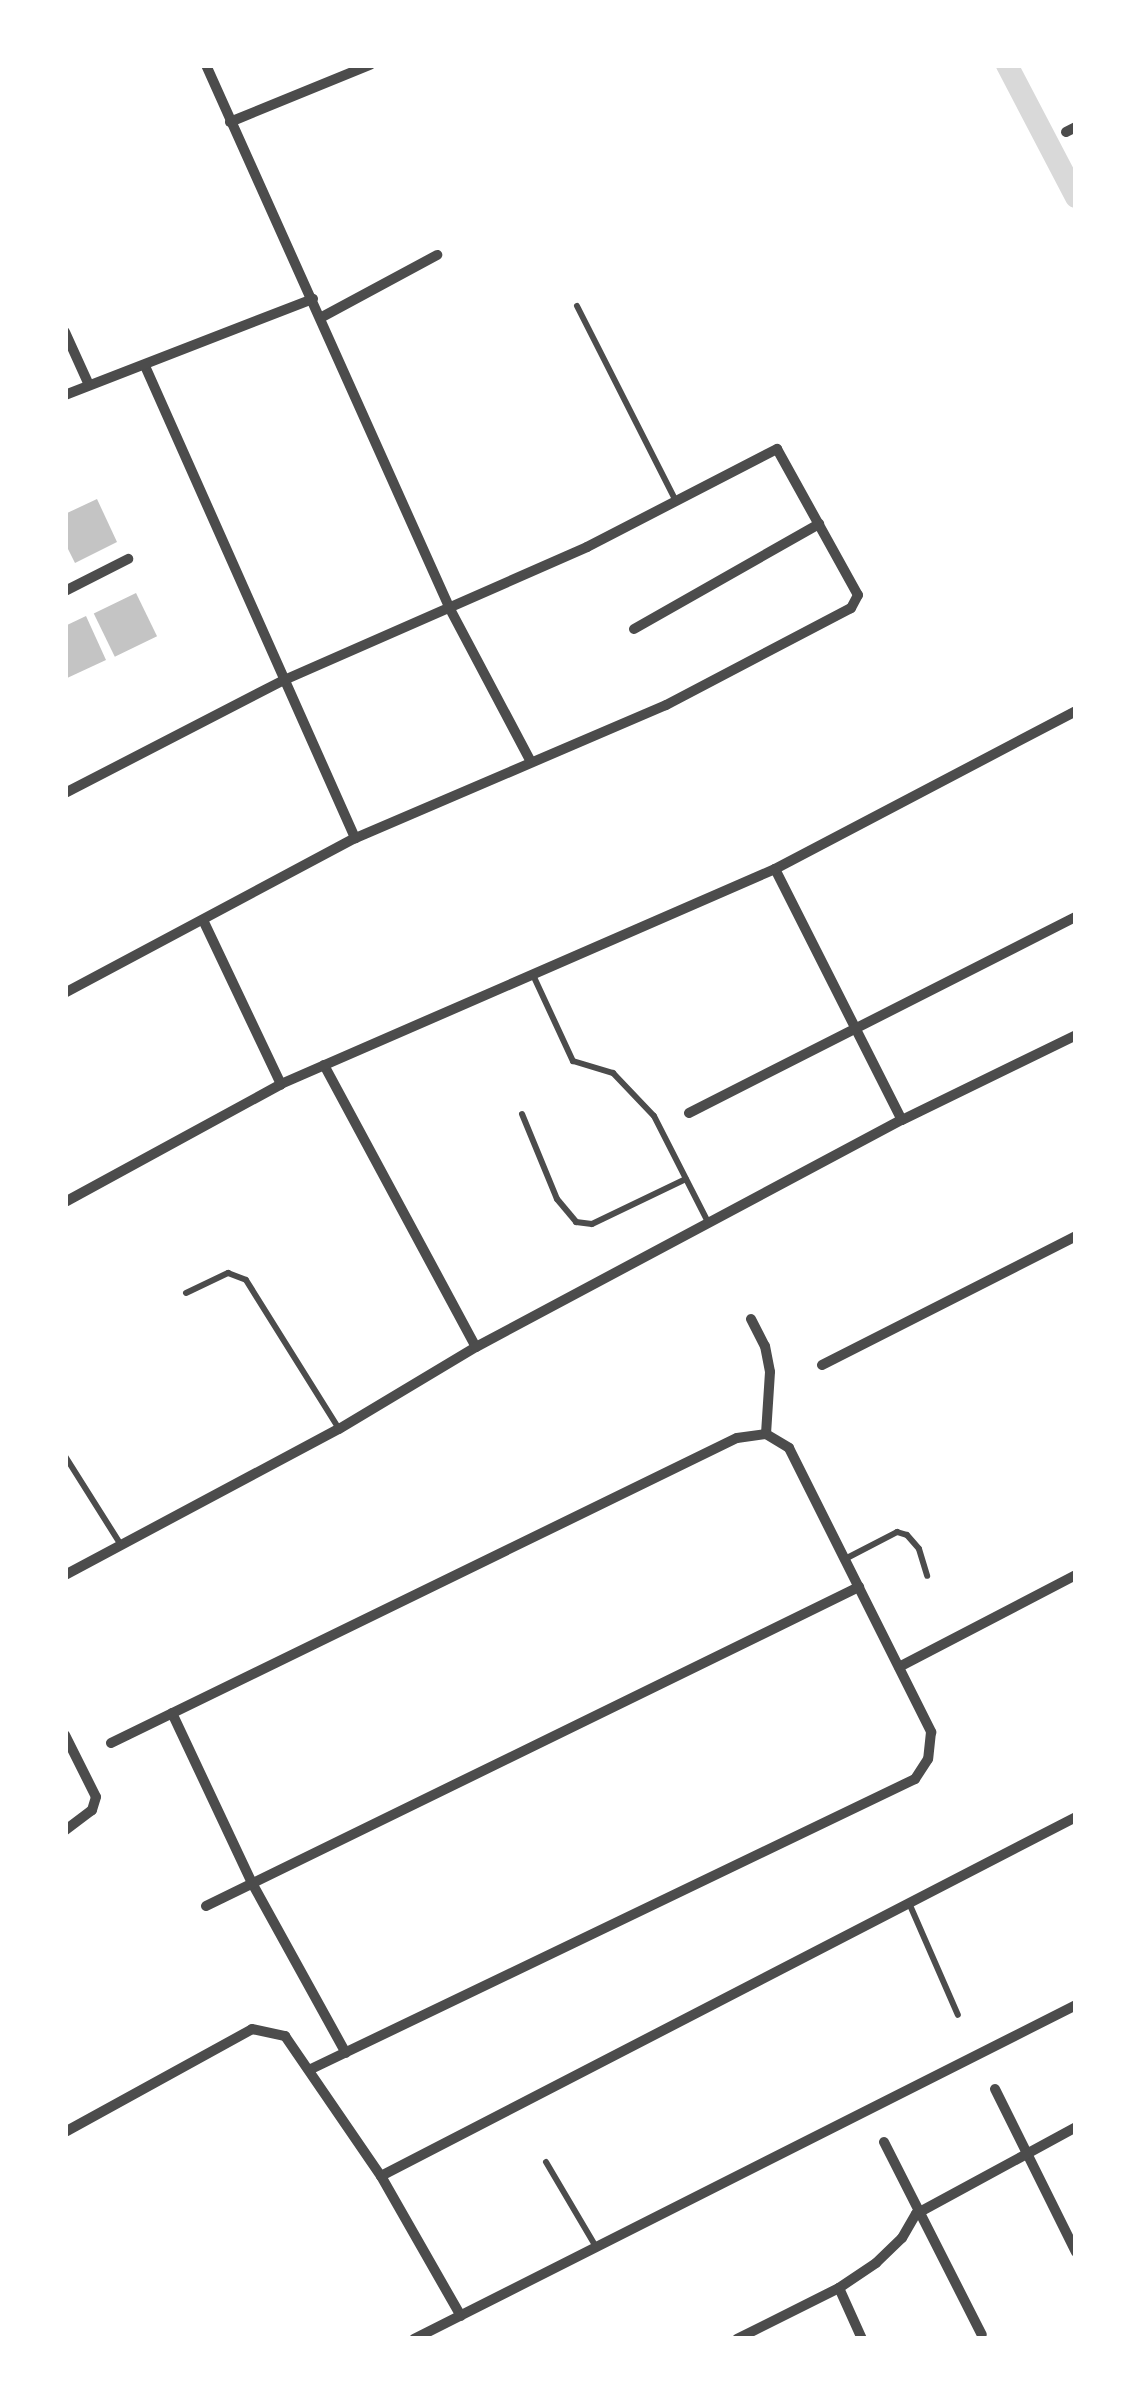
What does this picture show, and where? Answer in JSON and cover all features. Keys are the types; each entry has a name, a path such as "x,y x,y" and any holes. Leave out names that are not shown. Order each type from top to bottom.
{"street":[{"path":"206,65 450,608 531,762"},
{"path":"230,122 370,65"},
{"path":"322,317 437,255"},
{"path":"65,395 312,298"},
{"path":"65,332 89,385"},
{"path":"146,366 282,681 355,838"},
{"path":"65,792 282,681 450,608 778,449 857,589 858,601 666,705 355,838 65,994"},
{"path":"634,629 819,524"},
{"path":"65,590 128,559"},
{"path":"65,1202 281,1084 775,870 1076,711"},
{"path":"775,870 902,1120"},
{"path":"690,1113 1076,917"},
{"path":"204,920 281,1084"},
{"path":"65,1575 339,1429 476,1347 902,1120 1076,1035"},
{"path":"324,1065 476,1347"},
{"path":"822,1364 1076,1236"},
{"path":"750,1320 765,1346 770,1372 766,1434"},
{"path":"110,1743 736,1438 766,1434 789,1448 932,1732 928,1759 915,1779 311,2069"},
{"path":"899,1667 1076,1574"},
{"path":"206,1906 858,1587"},
{"path":"172,1713 252,1883 346,2053"},
{"path":"65,1735 96,1797 92,1810 65,1830"},
{"path":"381,2176 1076,1817"},
{"path":"414,2339 1076,2005"},
{"path":"65,2132 252,2029 285,2036 381,2176 461,2316"},
{"path":"995,2089 1076,2252"},
{"path":"738,2339 839,2288 876,2263 902,2238 916,2214 1076,2127"},
{"path":"884,2142 916,2214 982,2334"},
{"path":"839,2288 862,2339"}],"lane":[{"path":"577,306 676,501"},
{"path":"532,974 573,1061 593,1070 613,1072 654,1116 710,1225"},
{"path":"522,1114 556,1199 576,1222 592,1224 686,1179"},
{"path":"186,1293 228,1273 246,1280 339,1429"},
{"path":"65,1456 121,1545"},
{"path":"844,1559 897,1532 907,1535 920,1549 927,1576"},
{"path":"909,1903 958,2015"},
{"path":"546,2162 596,2247"}],"building":[{"path":"97,499 117,542 75,563 65,543 65,514"},
{"path":"136,593 157,636 115,657 94,614"},
{"path":"86,616 106,660 65,679 65,626"}],"waterway":[{"path":"1007,65 1076,197"}]}
